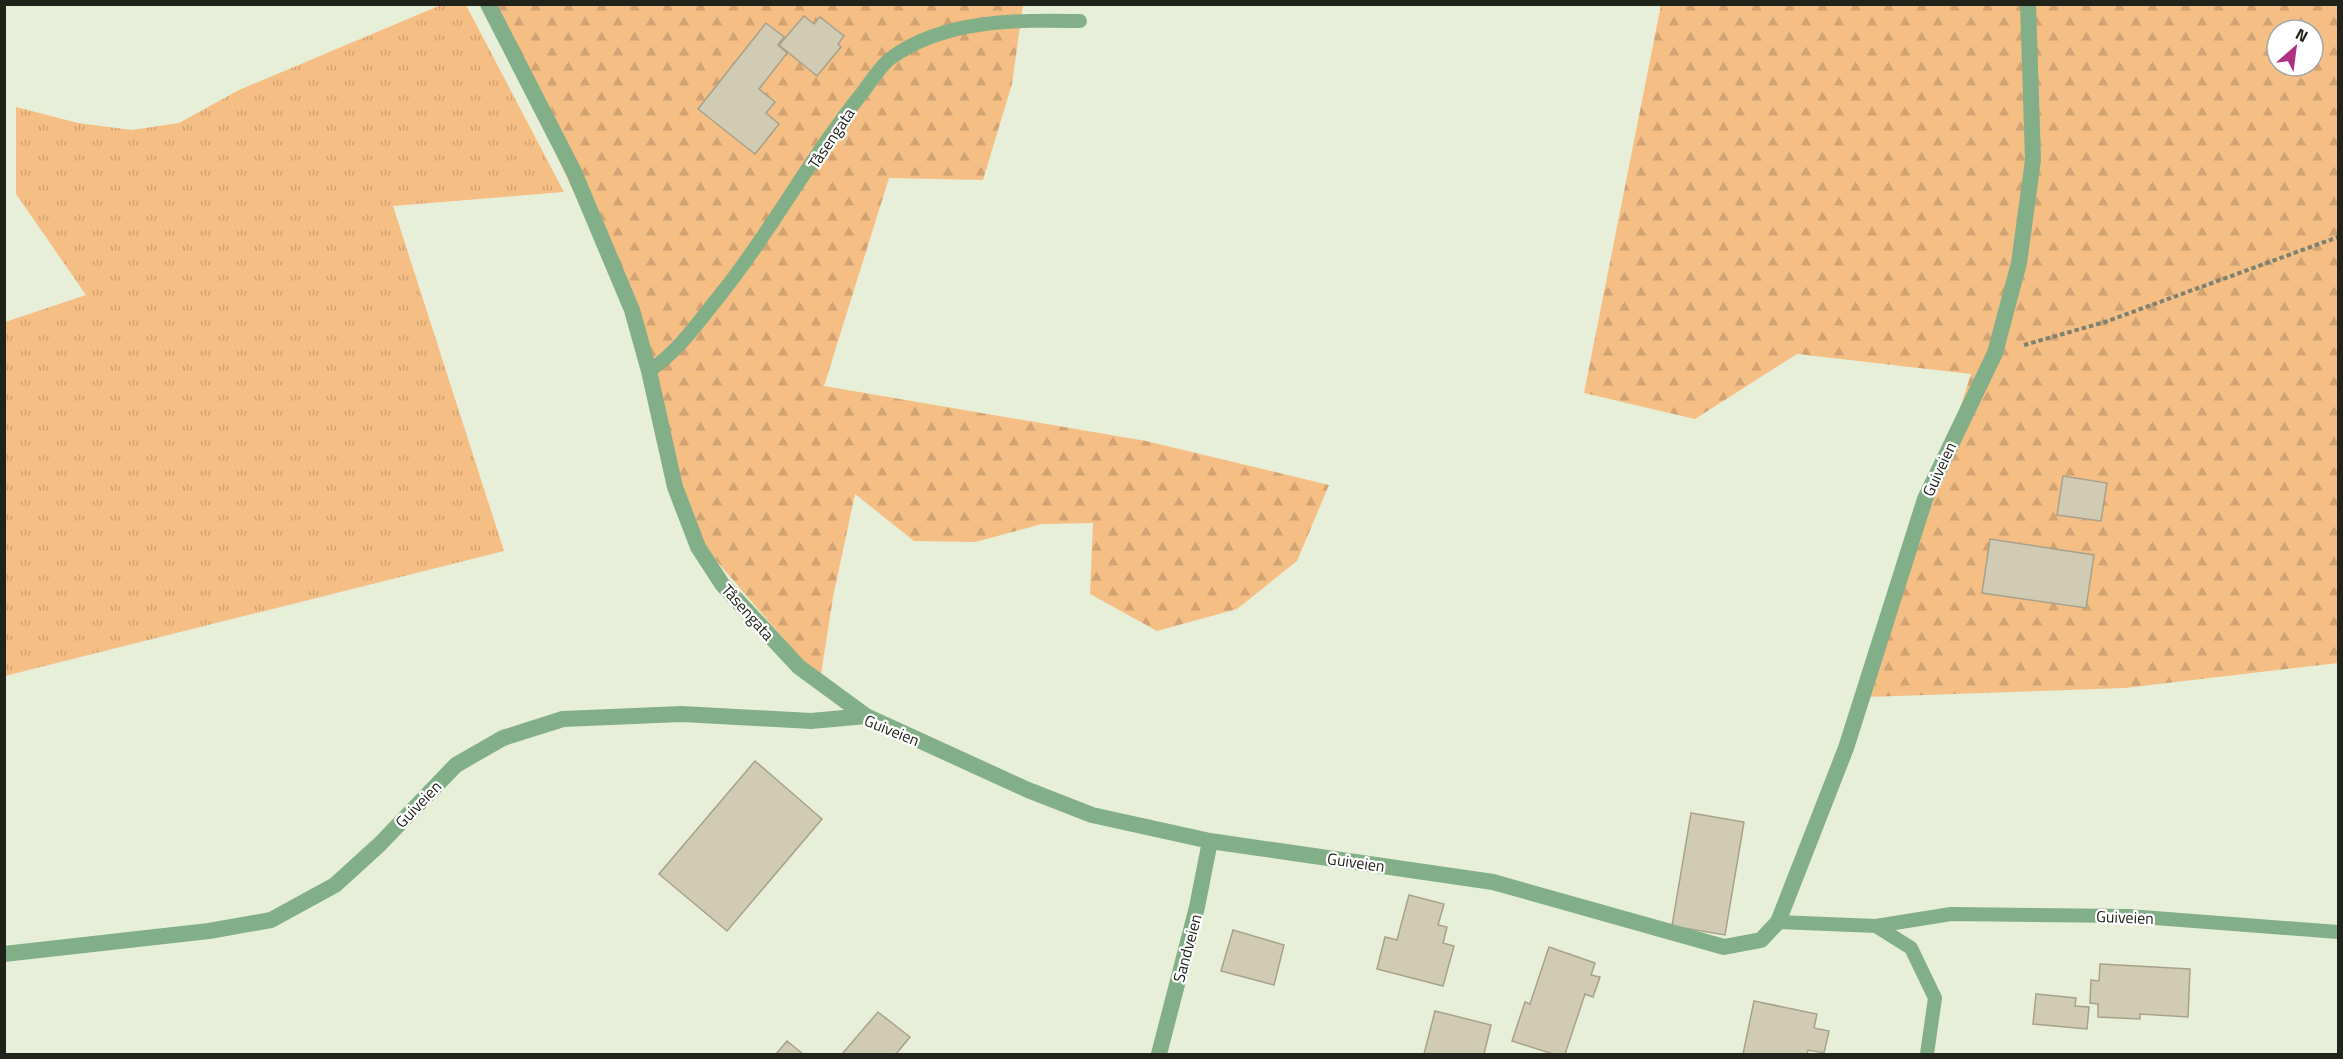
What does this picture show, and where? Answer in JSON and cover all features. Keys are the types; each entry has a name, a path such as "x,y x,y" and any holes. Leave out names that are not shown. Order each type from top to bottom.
{"street":[{"name":"Tåsengata","path":"488,4 574,172 632,310 650,370 675,487 698,547 722,584 792,660 866,717"},
{"name":"Guiveien","path":"4,954 209,931 271,920 335,885 380,844 456,765 503,738 563,719 682,714 812,721 866,717 1028,790 1092,814 1210,841 1493,882 1724,947 1761,940 1778,922 1845,748 1925,499 1995,353 2019,263 2033,160 2028,4"},
{"name":"Sandveien","path":"1159,1054 1197,908 1210,841"}],"lane":[{"name":"Tåsengata","path":"650,370 682,343 736,274 843,117 890,59 927,39 978,24 1033,20 1080,21"},
{"name":"Guiveien","path":"1778,922 1876,926 1951,914 2093,916 2338,932"},
{"name":"Guiveien","path":"1876,926 1911,948 1935,998 1927,1054"}],"path":[{"path":"1995,353 2105,322 2338,237"}],"green space":[{"path":"441,5 466,5 564,192 393,206 504,551 5,676 5,322 86,295 16,194 16,107 78,123 132,130 179,123 239,90"},
{"path":"480,5 1023,5 1012,84 983,180 889,178 824,386 1146,441 1329,485 1297,561 1237,609 1157,631 1090,594 1093,523 1042,524 975,542 914,541 855,494 833,597 820,681 696,537 616,283 516,68"},
{"path":"1661,5 2338,5 2338,663 2125,688 1867,697 1971,374 1797,354 1695,419 1584,393"}],"building":[{"path":"804,16 814,24 820,17 844,36 838,44 841,47 817,76 779,45"},
{"path":"766,23 784,37 778,45 787,53 759,89 775,102 766,113 779,124 755,154 698,109"},
{"path":"2063,476 2107,483 2101,521 2057,515"},
{"path":"1990,539 2094,555 2086,608 1982,593"},
{"path":"755,761 822,819 727,931 659,874"},
{"path":"1691,813 1744,822 1725,935 1672,926"},
{"path":"1409,895 1444,904 1438,925 1447,927 1443,943 1454,946 1443,986 1377,969 1385,937 1397,940"},
{"path":"1233,930 1284,945 1274,985 1221,971"},
{"path":"1549,947 1595,963 1591,975 1600,977 1593,997 1585,994 1565,1054 1553,1054 1512,1041 1525,1002 1530,1004"},
{"path":"2100,964 2190,969 2188,1017 2140,1014 2140,1019 2098,1017 2098,1004 2090,1003 2091,980 2099,981"},
{"path":"2036,994 2076,998 2075,1006 2089,1007 2087,1029 2033,1024"},
{"path":"1754,1001 1817,1014 1814,1028 1829,1031 1824,1053 1808,1050 1807,1054 1743,1054"},
{"path":"1435,1011 1491,1025 1484,1054 1424,1054"},
{"path":"878,1012 910,1037 896,1054 842,1054"},
{"path":"787,1041 803,1054 776,1054"}]}
